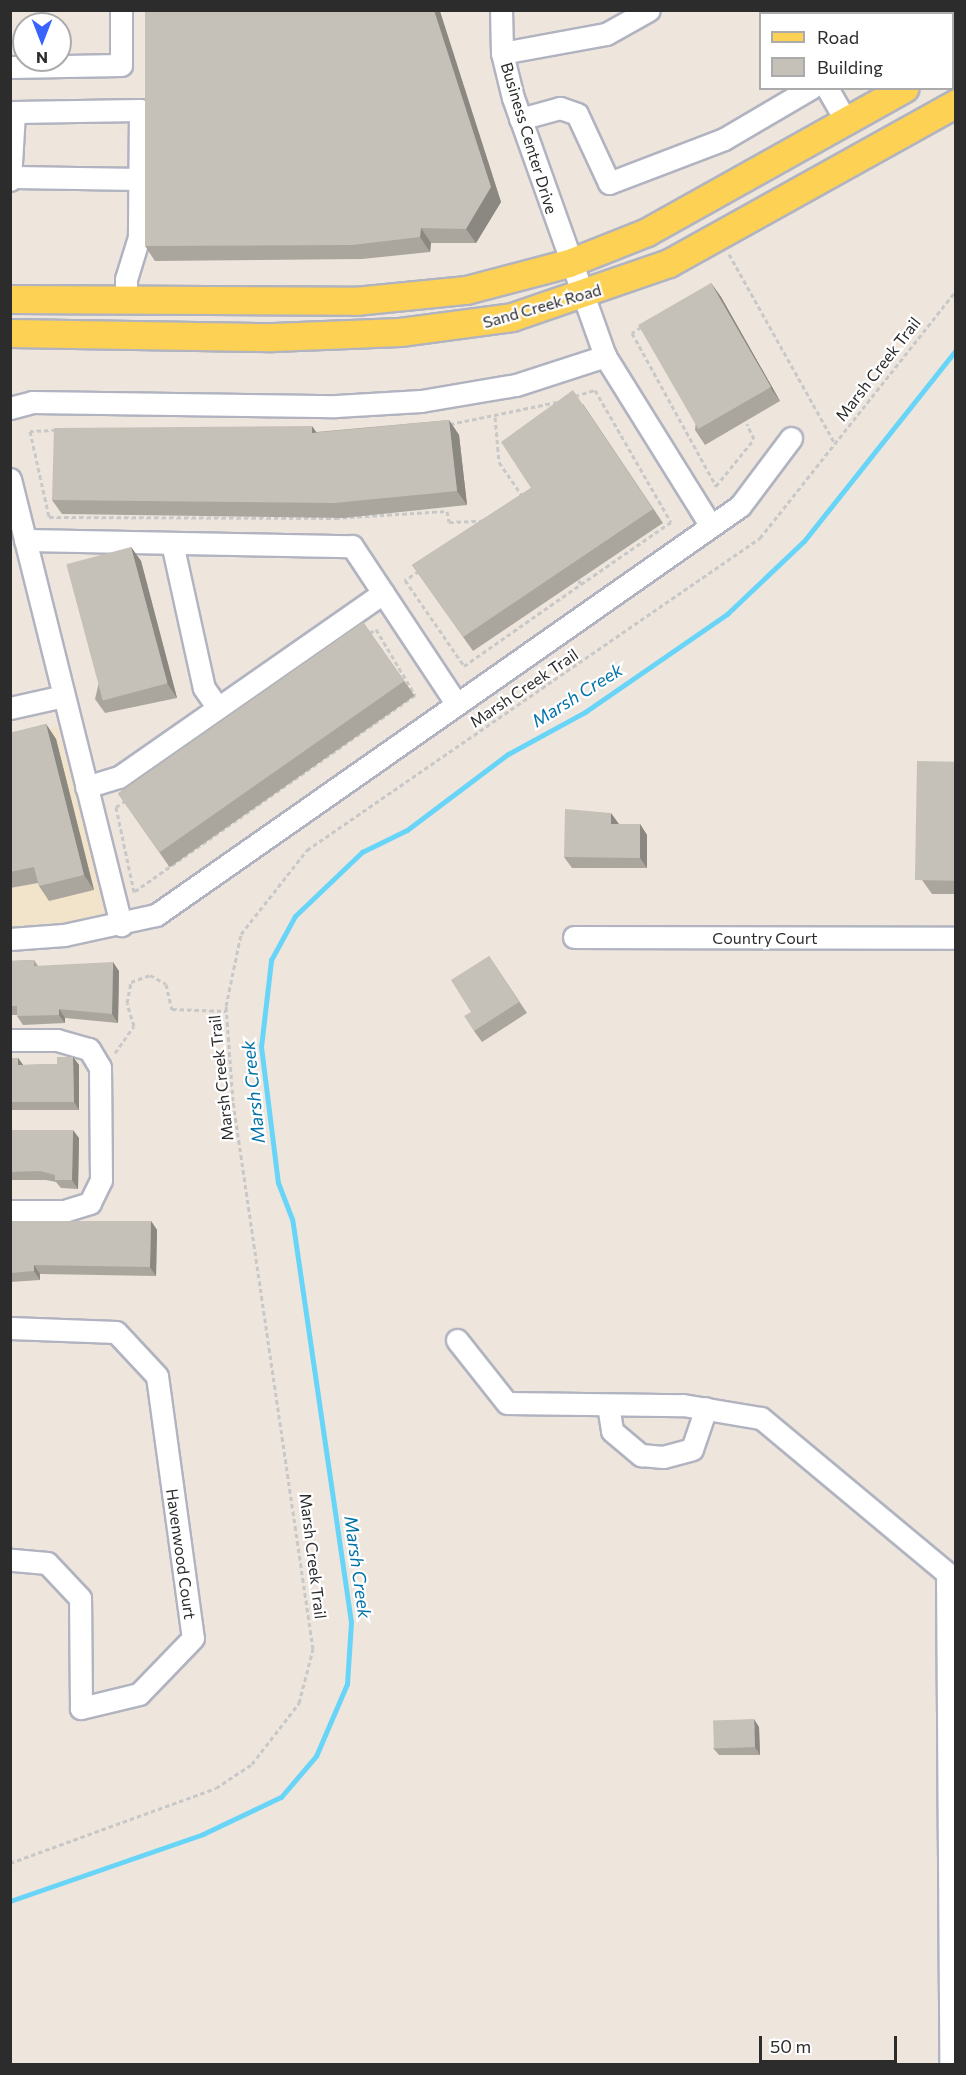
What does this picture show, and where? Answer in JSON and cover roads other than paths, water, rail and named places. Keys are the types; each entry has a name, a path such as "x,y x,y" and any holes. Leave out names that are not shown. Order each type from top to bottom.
{"main road":[{"name":"Sand Creek Road","path":"10,299 355,301 466,290 569,263 647,232 901,90"},
{"name":"Sand Creek Road","path":"10,333 273,337 400,332 479,324 582,297 719,237 956,103"}],"street":[{"path":"10,67 121,65 122,10"},
{"name":"Business Center Drive","path":"501,10 502,53 520,119 569,263 605,356 711,526"},
{"path":"502,53 606,34 649,10"},
{"path":"520,119 560,108 577,114 609,183 724,139 808,90"},
{"path":"828,90 846,121"},
{"path":"126,300 126,279 139,237 140,179 140,110 12,110 12,179 140,179"},
{"path":"10,408 32,402 336,406 421,401 516,385 605,356"},
{"path":"10,939 121,925 156,915 740,506 791,438"},
{"path":"12,493 121,925"},
{"path":"25,540 352,546 456,703"},
{"path":"172,543 204,688 218,708"},
{"path":"86,787 119,777 383,593"},
{"path":"10,708 64,696"},
{"name":"Country Court","path":"574,937 956,938"},
{"path":"10,1040 57,1040 89,1049 100,1067 101,1180 90,1203 63,1211 10,1211"},
{"name":"Havenwood Court","path":"10,1328 116,1332 158,1376 193,1638 139,1694 81,1708 80,1599 74,1587 47,1563 10,1560"},
{"path":"457,1340 507,1403 706,1408 761,1418 951,1573 950,2064"},
{"path":"608,1405 612,1431 641,1455 663,1457 692,1449 706,1408"}],"waterway":[{"name":"Marsh Creek","path":"10,1901 203,1834 281,1797 316,1756 347,1684 351,1622 292,1219 278,1183 261,1047 271,960 295,916 362,852 407,830 508,754 585,712 727,614 804,541 956,350"}]}
